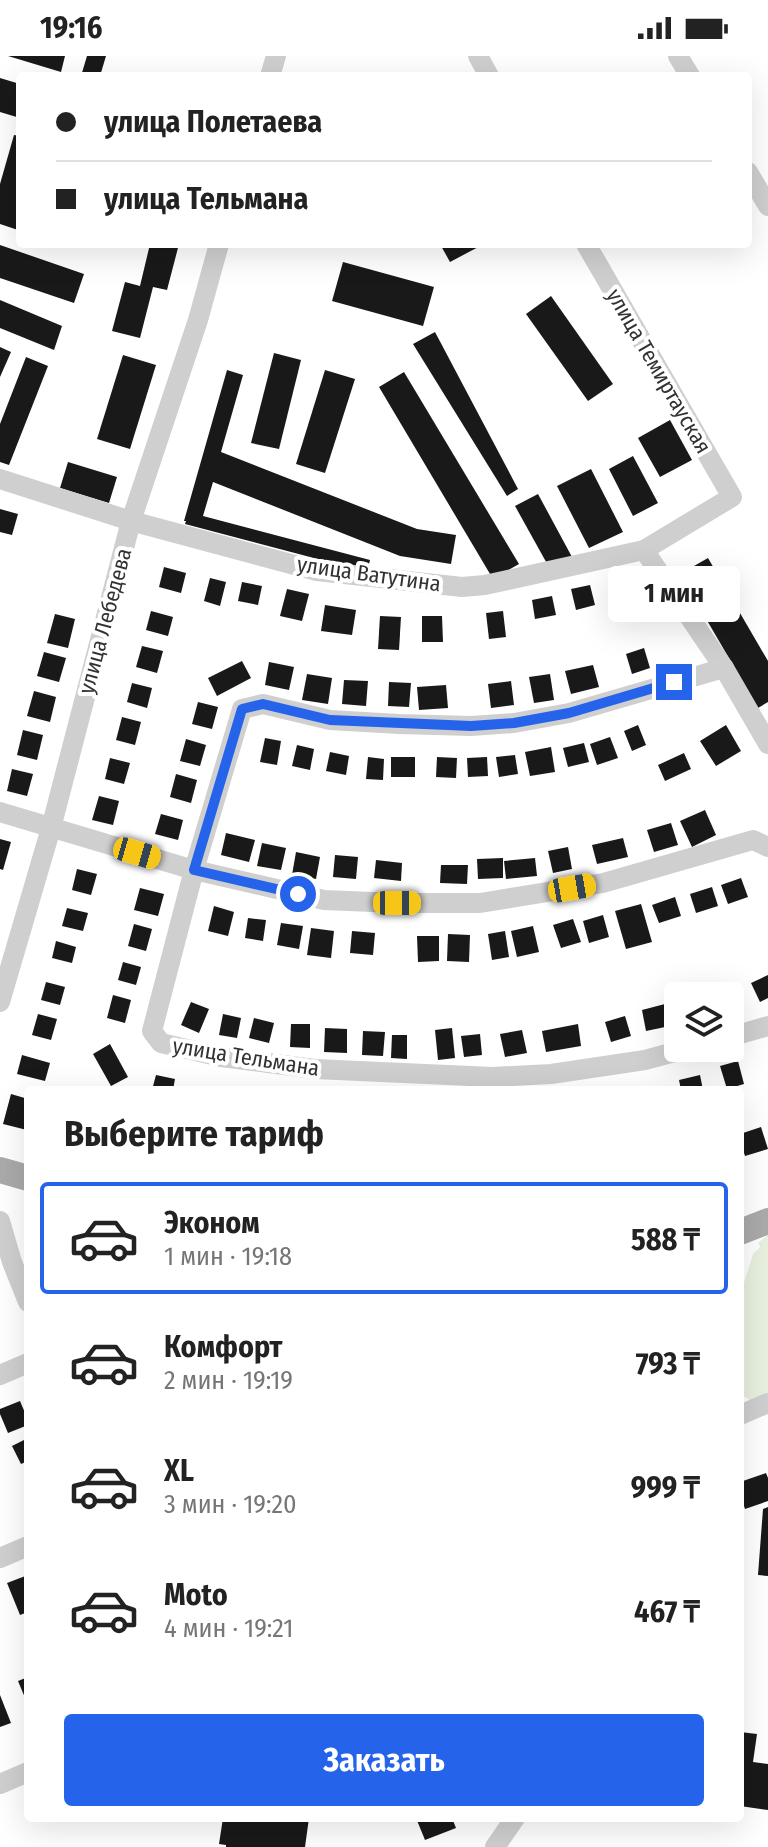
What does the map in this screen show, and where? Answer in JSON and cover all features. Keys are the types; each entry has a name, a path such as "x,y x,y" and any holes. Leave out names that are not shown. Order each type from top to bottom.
{"main road":[{"path":"0,1170 24,1177"},
{"path":"744,1230 768,1221"}],"street":[{"path":"752,179 768,206"},
{"name":"улица Лебедева","path":"0,1002 51,828 131,521 198,320 218,248"},
{"name":"улица Темиртауская","path":"588,248 732,497"},
{"name":"улица Ватутина","path":"0,479 131,521 317,571 462,587 485,585 644,550 732,497"},
{"path":"644,550 724,668 768,744"},
{"name":"улица Тельмана","path":"664,1055 551,1074 492,1077 315,1069 221,1057 161,1043 152,1031 194,870 242,709 263,704 330,720 399,724 471,726 514,723 569,713 724,668"},
{"path":"0,812 194,870 324,900 480,903 603,883 760,844"},
{"path":"744,1033 768,1026"},
{"path":"0,1221 12,1262 24,1286"},
{"path":"0,1375 24,1365"},
{"path":"744,1413 768,1403"},
{"path":"0,1558 24,1548"},
{"path":"0,1784 24,1774"},
{"path":"495,1847 512,1822"}],"green space":[{"path":"768,1235 768,1400 758,1405 744,1396 744,1283 753,1254 760,1247 758,1243"}],"building":[{"path":"8,56 65,56 61,72"},
{"path":"87,56 106,56 101,72 82,72"},
{"path":"0,78 16,83 16,117 0,112"},
{"path":"16,135 16,229 0,224 0,184"},
{"path":"0,245 84,274 74,303 0,278"},
{"path":"149,248 178,248 167,290 153,287 140,338 112,331 125,282 140,286"},
{"path":"442,248 476,248 450,262"},
{"path":"343,262 434,287 423,326 332,301"},
{"path":"551,296 613,384 588,401 526,314"},
{"path":"0,300 62,326 54,350 0,328"},
{"path":"435,332 518,489 507,496 413,344"},
{"path":"0,347 11,352 0,377"},
{"path":"274,353 301,360 279,449 251,443"},
{"path":"123,355 156,365 130,449 97,439"},
{"path":"26,357 48,366 9,465 0,462 0,424"},
{"path":"227,370 243,375 221,452 417,529 456,535 451,564 400,556 213,482 203,516 370,560 367,572 185,524"},
{"path":"325,370 355,379 325,473 296,464"},
{"path":"404,372 519,564 493,579 379,387"},
{"path":"670,420 692,460 660,477 638,438"},
{"path":"633,456 658,503 633,516 609,469"},
{"path":"68,462 117,477 109,503 60,488"},
{"path":"591,469 623,532 589,548 557,486"},
{"path":"538,494 572,557 550,569 515,506"},
{"path":"0,509 18,514 12,535 0,532"},
{"path":"708,558 768,661 768,702 758,708 680,574"},
{"path":"164,567 186,573 181,593 159,587"},
{"path":"210,578 226,582 220,606 204,601"},
{"path":"242,582 262,586 258,605 238,601"},
{"path":"590,585 595,605 576,610 571,589"},
{"path":"287,589 309,594 302,621 280,616"},
{"path":"552,596 556,615 535,619 532,600"},
{"path":"325,605 356,610 352,635 321,631"},
{"path":"151,611 173,617 168,636 146,630"},
{"path":"503,611 506,637 489,639 486,613"},
{"path":"55,614 75,619 68,648 47,643"},
{"path":"380,616 401,617 399,650 378,649"},
{"path":"422,616 442,616 443,642 422,642"},
{"path":"142,646 163,651 157,673 136,667"},
{"path":"644,648 650,668 632,674 626,654"},
{"path":"44,652 66,658 59,682 37,676"},
{"path":"242,661 251,678 217,696 208,678"},
{"path":"269,662 294,667 289,690 265,685"},
{"path":"593,665 599,687 571,694 565,671"},
{"path":"307,674 332,678 328,704 302,700"},
{"path":"550,674 554,700 534,703 529,677"},
{"path":"344,680 368,681 366,706 342,704"},
{"path":"511,681 514,705 491,708 488,684"},
{"path":"389,682 411,683 409,707 388,706"},
{"path":"132,683 152,688 147,708 127,702"},
{"path":"446,685 448,708 419,710 417,687"},
{"path":"34,691 56,697 50,722 27,716"},
{"path":"198,702 218,707 212,729 192,724"},
{"path":"122,717 141,722 135,745 116,740"},
{"path":"638,725 646,745 632,751 624,731"},
{"path":"726,725 741,751 716,766 700,741"},
{"path":"23,730 43,735 37,760 17,755"},
{"path":"610,737 618,758 597,765 590,744"},
{"path":"265,738 281,741 277,765 260,762"},
{"path":"186,739 206,745 200,766 180,761"},
{"path":"584,743 589,762 568,767 563,748"},
{"path":"297,745 314,749 310,770 292,766"},
{"path":"551,747 555,772 530,776 525,752"},
{"path":"330,752 349,756 346,775 326,771"},
{"path":"684,753 691,769 665,781 658,765"},
{"path":"515,755 518,774 499,777 496,757"},
{"path":"368,757 384,759 383,780 366,779"},
{"path":"391,757 415,757 415,777 391,777"},
{"path":"437,757 457,758 456,778 436,777"},
{"path":"487,757 488,776 468,777 467,758"},
{"path":"110,758 130,763 124,784 105,779"},
{"path":"12,769 33,774 27,796 7,791"},
{"path":"176,774 197,780 191,803 170,797"},
{"path":"99,796 119,801 113,825 92,820"},
{"path":"705,810 716,835 692,847 680,821"},
{"path":"161,814 183,820 178,840 155,834"},
{"path":"671,823 678,845 654,852 647,830"},
{"path":"226,833 255,840 249,862 221,855"},
{"path":"623,838 628,857 597,864 592,845"},
{"path":"0,839 11,842 3,870 0,869"},
{"path":"262,843 286,848 281,870 257,866"},
{"path":"568,847 572,869 553,873 548,851"},
{"path":"296,852 320,857 316,879 292,875"},
{"path":"335,855 358,857 356,879 333,877"},
{"path":"503,858 503,878 478,879 477,859"},
{"path":"535,858 537,876 506,879 504,861"},
{"path":"376,860 402,863 401,881 374,878"},
{"path":"441,865 468,865 467,884 440,883"},
{"path":"77,869 97,874 91,895 72,890"},
{"path":"741,878 748,897 728,904 721,885"},
{"path":"712,887 718,906 696,913 690,894"},
{"path":"140,888 164,894 158,916 134,910"},
{"path":"675,897 681,916 659,923 652,905"},
{"path":"641,904 652,942 626,949 615,911"},
{"path":"214,906 234,912 228,936 208,931"},
{"path":"67,908 88,913 83,931 62,926"},
{"path":"603,915 609,937 589,943 583,921"},
{"path":"248,918 266,920 263,941 245,938"},
{"path":"573,919 581,942 561,948 553,925"},
{"path":"281,923 303,926 299,949 277,945"},
{"path":"134,924 152,929 146,951 128,946"},
{"path":"533,926 539,952 517,957 511,931"},
{"path":"311,928 334,931 331,958 307,955"},
{"path":"352,931 375,933 373,955 350,953"},
{"path":"505,931 509,957 492,960 488,934"},
{"path":"448,934 470,935 469,962 447,961"},
{"path":"417,936 439,936 439,961 418,962"},
{"path":"56,941 76,947 72,963 52,958"},
{"path":"123,962 141,967 136,985 118,980"},
{"path":"768,975 768,998 760,1002 751,983"},
{"path":"46,982 65,987 60,1005 41,1000"},
{"path":"113,995 131,1000 125,1023 107,1018"},
{"path":"191,1002 209,1009 199,1033 181,1025"},
{"path":"664,1004 664,1027 646,1031 642,1010"},
{"path":"38,1014 57,1019 51,1040 32,1035"},
{"path":"223,1014 241,1018 237,1038 219,1035"},
{"path":"625,1016 631,1036 611,1042 605,1022"},
{"path":"254,1018 274,1023 269,1043 249,1038"},
{"path":"291,1024 310,1024 310,1048 290,1047"},
{"path":"578,1024 581,1046 546,1052 542,1031"},
{"path":"325,1028 347,1029 347,1053 324,1052"},
{"path":"452,1028 455,1058 438,1060 435,1030"},
{"path":"522,1030 527,1053 505,1057 500,1034"},
{"path":"363,1031 385,1032 383,1056 362,1055"},
{"path":"480,1034 482,1055 464,1057 461,1036"},
{"path":"392,1035 407,1035 407,1059 391,1058"},
{"path":"110,1044 128,1077 111,1086 93,1054"},
{"path":"22,1055 50,1063 45,1081 17,1074"},
{"path":"738,1062 744,1084 726,1086 720,1066"},
{"path":"156,1075 175,1079 174,1086 153,1086"},
{"path":"700,1075 702,1086 680,1086 679,1080"},
{"path":"11,1094 24,1098 24,1129 3,1124"},
{"path":"761,1127 768,1149 745,1156 744,1133"},
{"path":"20,1401 24,1410 24,1427 8,1433 0,1409"},
{"path":"24,1440 24,1463 21,1464 12,1446"},
{"path":"766,1473 768,1501 745,1509 744,1481"},
{"path":"768,1507 768,1576 758,1575 763,1509"},
{"path":"24,1577 24,1614 20,1615 7,1583"},
{"path":"24,1679 24,1695 18,1681"},
{"path":"0,1695 11,1723 0,1727"},
{"path":"744,1732 757,1734 753,1762 768,1764 768,1810 744,1807"},
{"path":"222,1822 308,1822 305,1847 226,1847 219,1844"},
{"path":"418,1822 454,1822 456,1828 425,1840"}],"route":[{"path":"298,894 194,870 242,709 263,704 330,720 471,726 514,723 569,713 674,682"}]}
